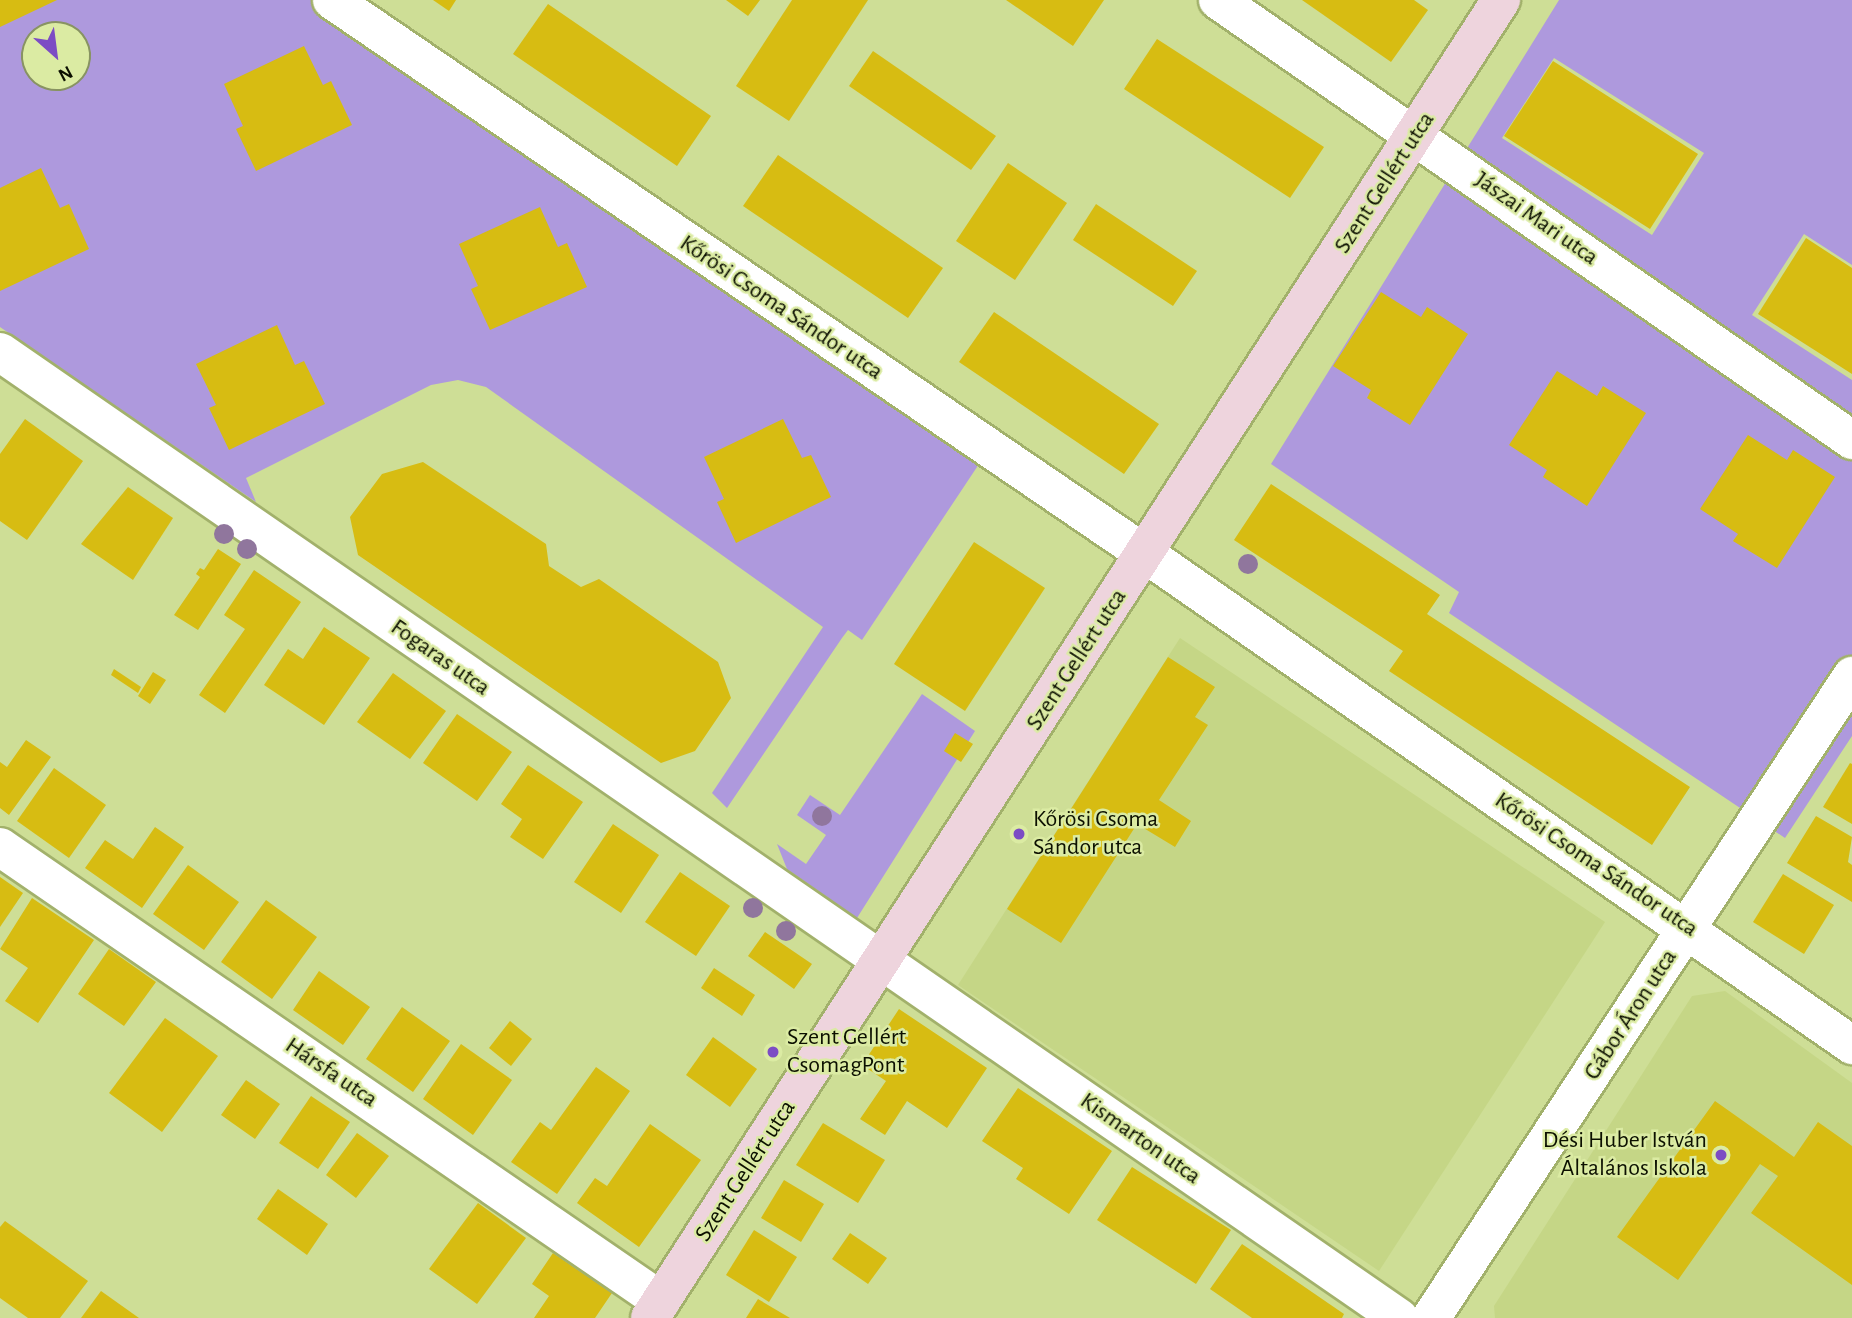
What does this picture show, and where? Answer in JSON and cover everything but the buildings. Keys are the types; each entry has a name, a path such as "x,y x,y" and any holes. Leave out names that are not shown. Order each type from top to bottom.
{"street":[{"name":"Kőrösi Csoma Sándor utca","path":"332,0 1144,554 1688,928 1852,1045"},
{"name":"Jászai Mari utca","path":"1218,0 1852,440"},
{"name":"Szent Gellért utca","path":"656,1309 1501,0"},
{"name":"Fogaras utca","path":"0,352 880,963"},
{"name":"Gábor Áron utca","path":"1431,1318 1852,676"},
{"name":"Hársfa utca","path":"0,847 656,1309"},
{"name":"Kismarton utca","path":"880,963 1399,1318"}],"shaded area":[{"path":"0,0 318,0 981,461 862,640 848,630 727,808 712,793 823,627 486,387 458,380 431,385 246,478 256,502 0,327"},
{"path":"1559,0 1852,0 1852,265 1804,234 1752,315 1852,380 1852,736 1785,838 1449,613 1459,592 1271,464","holes":["1554,58 1704,153 1652,235 1502,138"]},
{"path":"1180,638 1605,922 1379,1271 958,985"},
{"path":"922,694 975,731 857,918 787,869 777,844 806,864 826,835 797,815 810,795 840,815"},
{"name":"Dési Huber István Általános Iskola","path":"1725,991 1852,1083 1852,1318 1495,1318 1494,1306 1692,996"}],"place":[{"name":"Kőrösi Csoma Sándor utca","path":"1019,834"},
{"name":"Szent Gellért CsomagPont","path":"773,1052"},
{"name":"Dési Huber István Általános Iskola","path":"1721,1155"}]}
